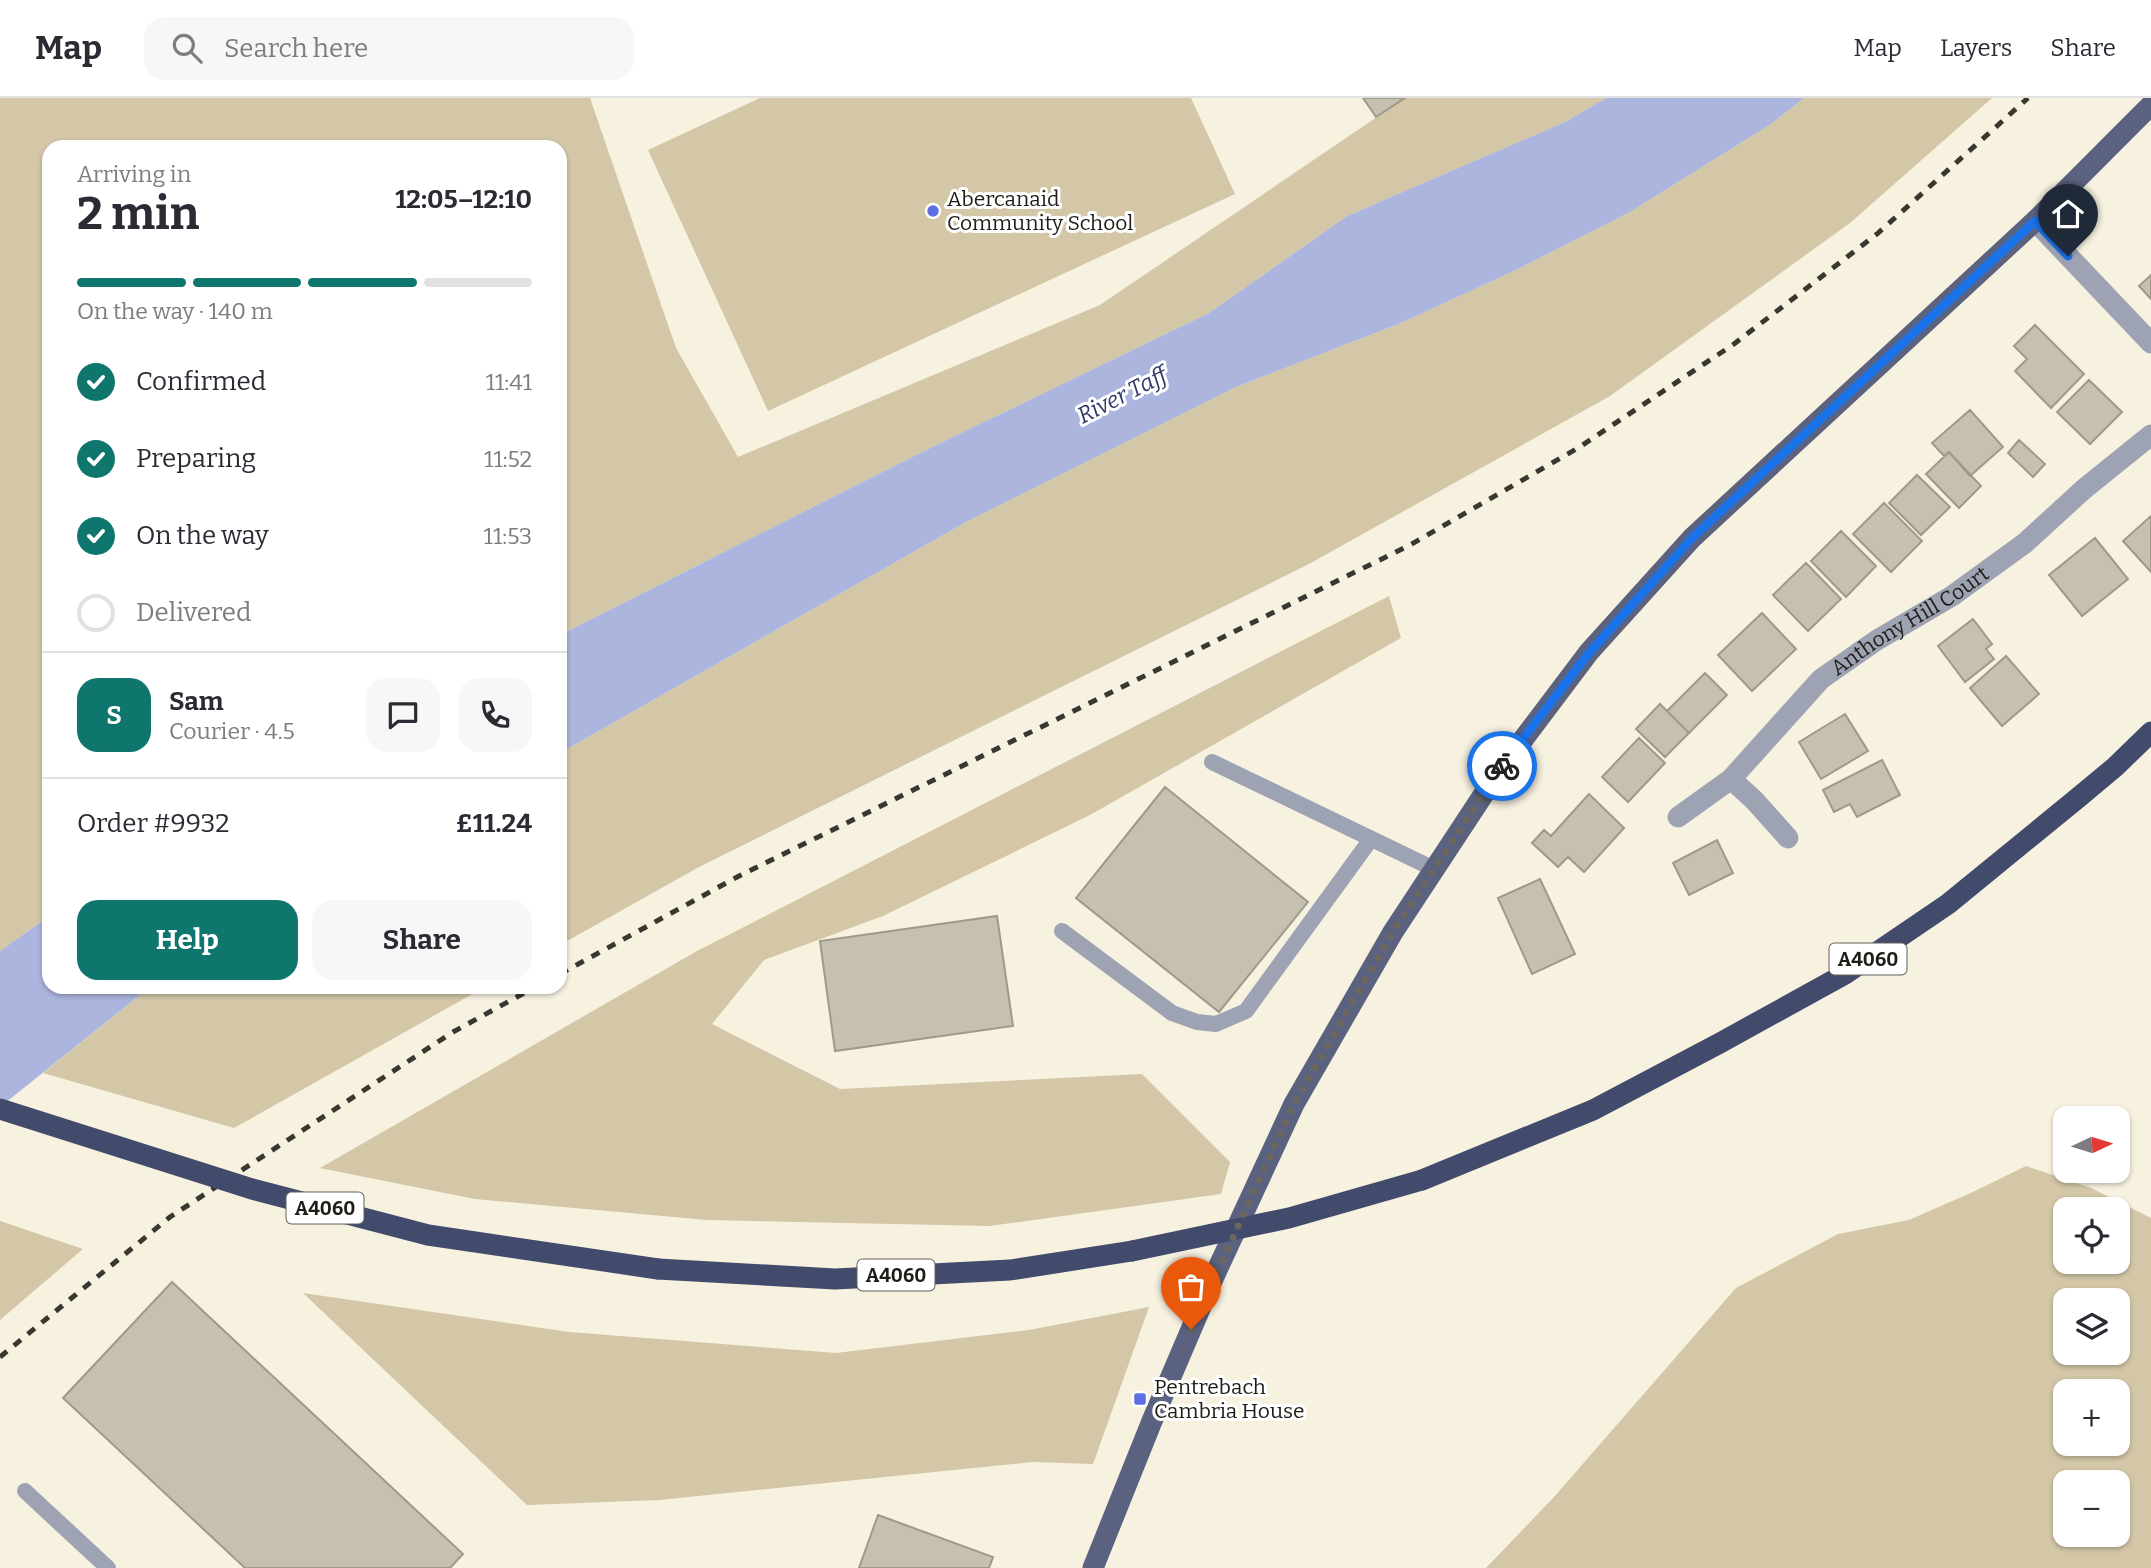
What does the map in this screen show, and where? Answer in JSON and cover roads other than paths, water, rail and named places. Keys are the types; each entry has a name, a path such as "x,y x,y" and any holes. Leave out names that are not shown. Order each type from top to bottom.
{"highway":[{"name":"A4060","path":"0,1109 252,1189 428,1235 659,1269 835,1279 1010,1270 1132,1251 1289,1218 1422,1180 1593,1110 1720,1044 1845,974 1948,904 2115,767 2151,732"}],"main road":[{"path":"1093,1568 1211,1283 1294,1104 1393,932 1497,774 1589,653 1692,538 2035,221 2151,105"}],"street":[{"path":"2035,221 2151,343"},
{"name":"Anthony Hill Court","path":"1678,817 1731,779 1821,679 1877,639 1952,596 2025,543 2084,489 2151,435"},
{"path":"1731,779 1754,800 1787,838"}],"lane":[{"path":"1212,762 1434,869"},
{"path":"1062,931 1172,1013 1197,1022 1216,1024 1246,1011 1371,839"},
{"path":"25,1491 108,1568"}],"water":[{"name":"River Taff","path":"1606,98 1804,98 1771,124 1630,212 1516,270 1401,323 1236,387 966,522 567,749 567,631 922,452 1209,313 1347,216 1565,122"},
{"path":"42,921 42,994 141,994 0,1107 0,951"}],"railway":[{"path":"567,970 739,876 1410,545 1578,448 1734,344 1877,234 2028,98"},
{"path":"0,1357 170,1217 453,1032 522,994"}],"place":[{"name":"Abercanaid Community School","path":"933,211"},
{"name":"Pentrebach Cambria House","path":"1140,1399"}]}
